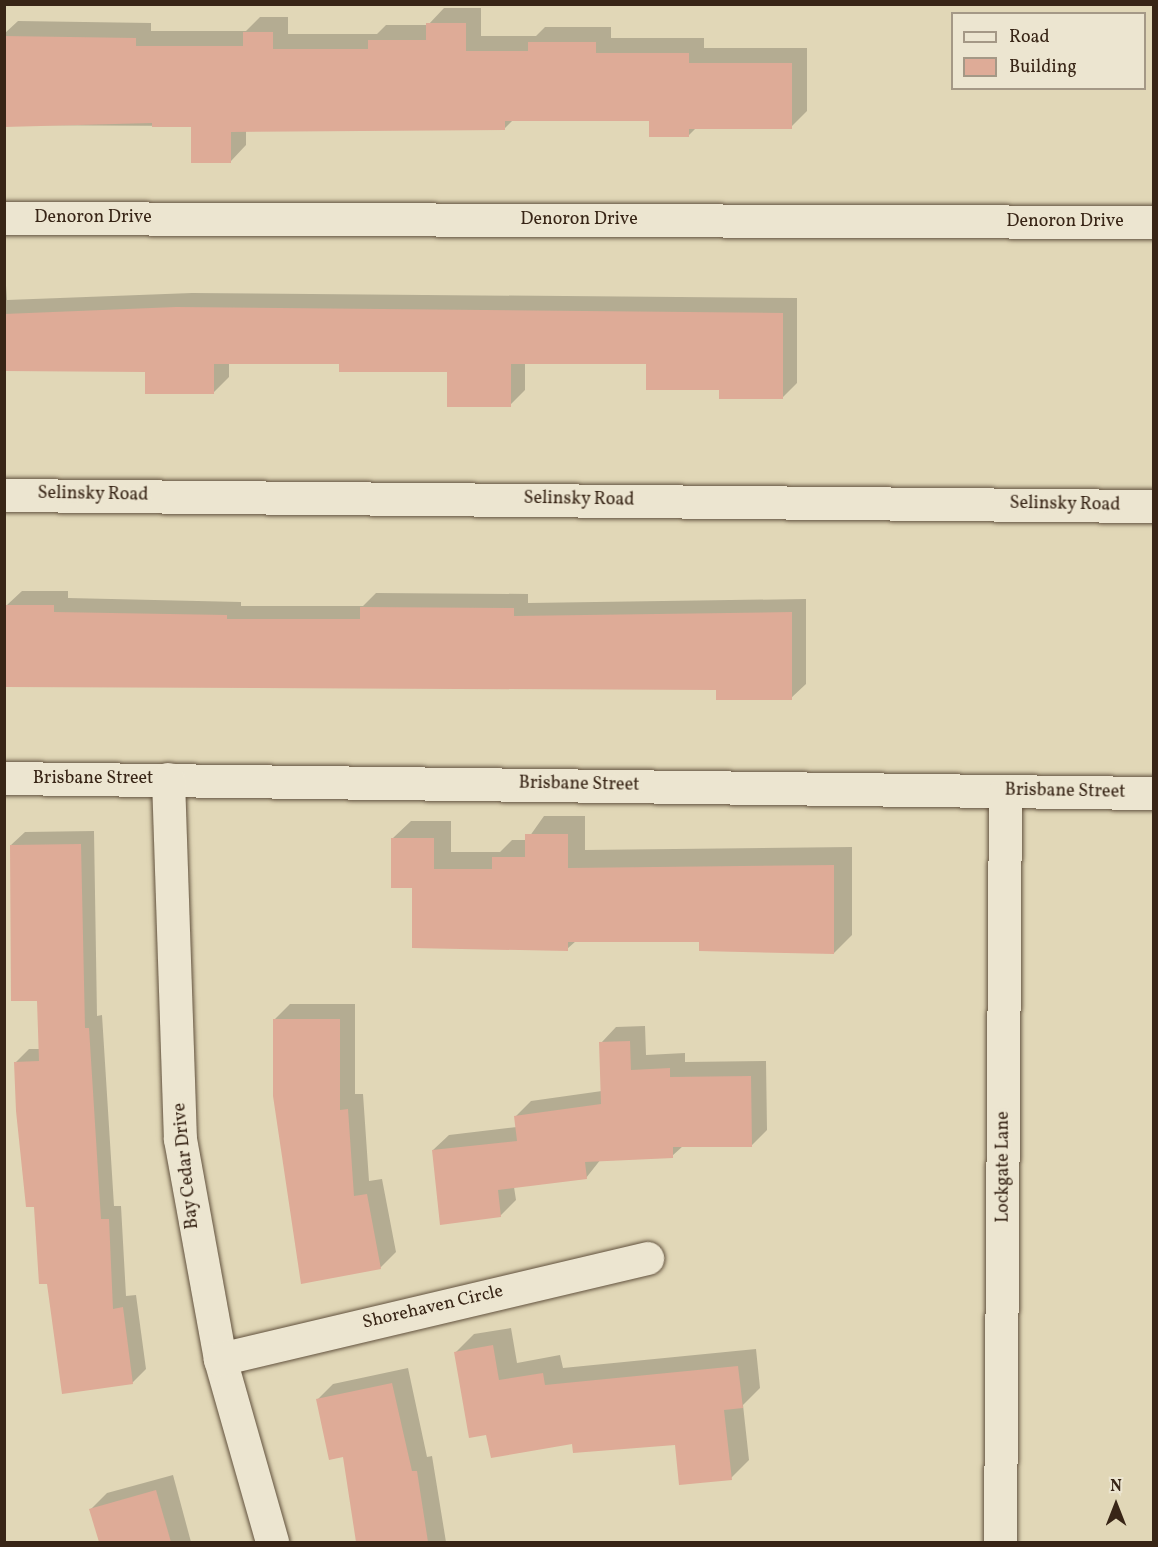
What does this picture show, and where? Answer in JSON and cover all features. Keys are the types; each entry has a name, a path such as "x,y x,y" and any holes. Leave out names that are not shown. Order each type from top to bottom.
{"street":[{"name":"Denoron Drive","path":"4,218 1154,222"},
{"name":"Selinsky Road","path":"4,495 1154,506"},
{"name":"Brisbane Street","path":"4,778 1154,793"},
{"name":"Bay Cedar Drive","path":"168,779 180,1139 220,1359 272,1542"},
{"name":"Lockgate Lane","path":"1000,1542 1005,792"},
{"name":"Shorehaven Circle","path":"220,1359 647,1258"}],"building":[{"path":"426,23 466,23 466,51 528,51 528,42 596,42 596,53 689,53 689,63 792,63 792,129 689,129 689,137 649,137 649,121 505,121 505,130 231,132 231,163 191,163 191,127 152,127 152,123 4,127 4,36 136,38 136,46 243,46 243,32 273,32 273,49 368,49 368,40 426,40"},
{"path":"176,307 783,313 783,399 719,399 719,390 646,390 646,364 511,364 511,407 447,407 447,372 339,372 339,364 214,364 214,394 145,394 145,372 4,371 4,314"},
{"path":"6,605 54,605 54,612 227,615 227,619 360,619 360,607 514,608 514,616 792,612 792,700 716,700 716,690 4,687"},
{"path":"525,834 568,834 568,868 834,865 834,954 699,951 699,942 568,942 568,951 412,948 412,888 391,888 391,838 434,838 434,869 492,869 492,857 525,857"},
{"path":"81,844 85,1028 89,1028 101,1219 109,1219 113,1309 123,1307 133,1384 62,1394 47,1284 39,1284 34,1207 26,1207 16,1111 14,1062 39,1061 37,1001 11,1001 10,845"},
{"path":"273,1019 340,1019 340,1110 348,1109 354,1196 367,1194 381,1269 301,1284 273,1096"},
{"path":"630,1041 631,1070 670,1068 670,1077 751,1076 752,1147 673,1147 673,1158 585,1162 587,1179 498,1190 501,1217 440,1225 432,1150 517,1141 514,1116 601,1104 599,1042"},
{"path":"493,1345 499,1380 543,1373 545,1385 738,1366 743,1408 724,1410 732,1480 679,1485 675,1445 573,1453 572,1444 491,1458 486,1435 469,1438 454,1352"},
{"path":"392,1383 412,1471 417,1471 428,1542 356,1542 343,1457 329,1460 316,1399"},
{"path":"156,1490 171,1542 99,1542 89,1509"}]}
